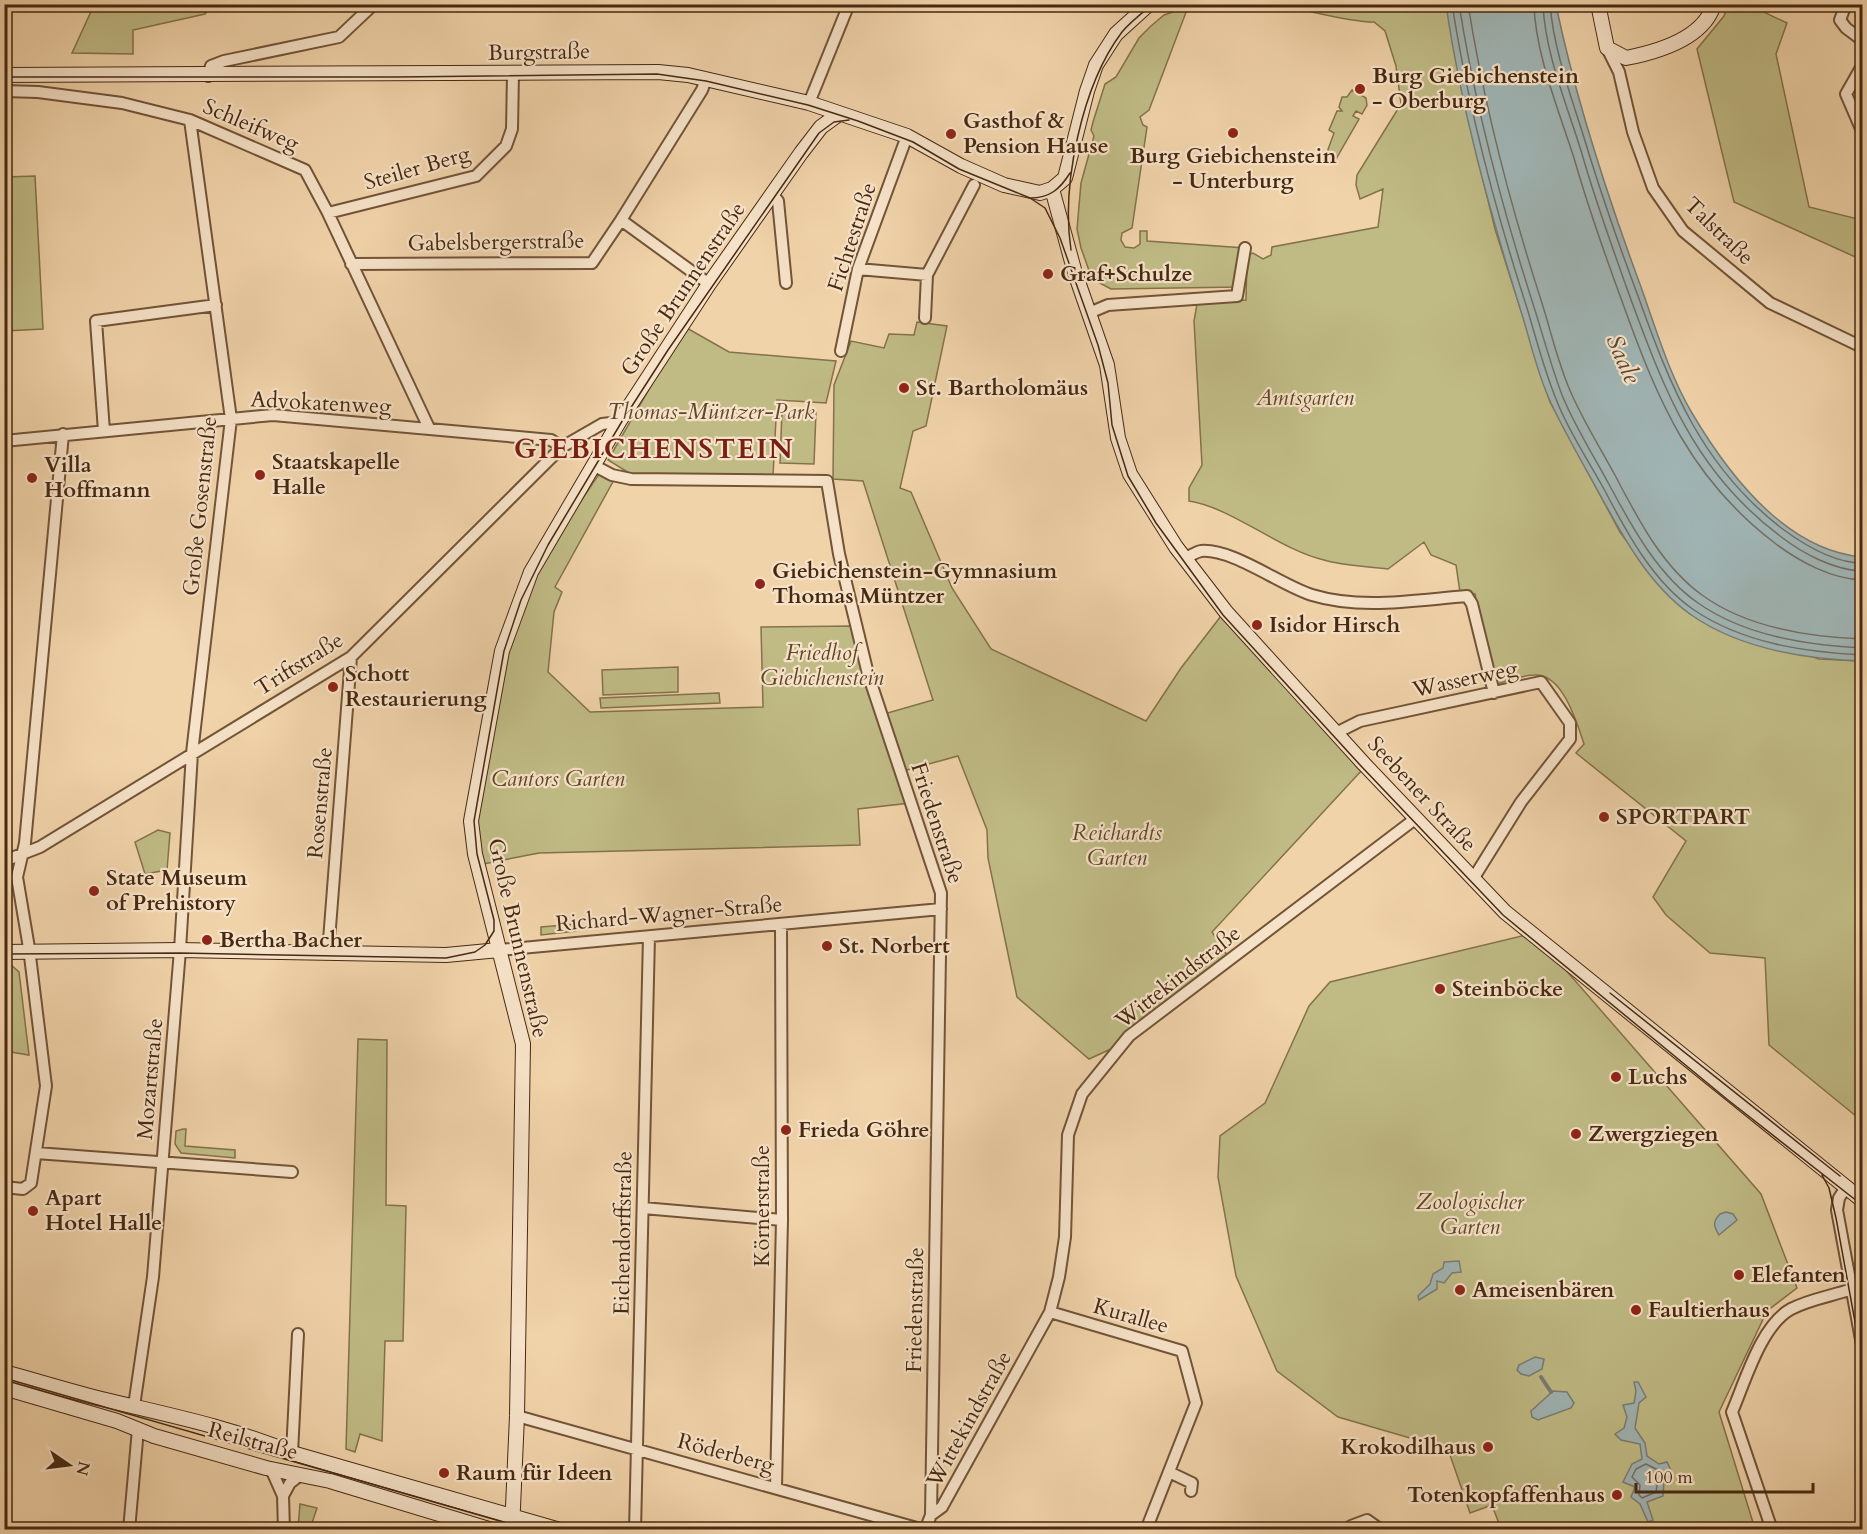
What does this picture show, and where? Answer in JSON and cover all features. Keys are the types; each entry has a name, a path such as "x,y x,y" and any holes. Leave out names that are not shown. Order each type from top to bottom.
{"street":[{"path":"208,75 211,66 224,61 339,37 374,4"},
{"path":"809,103 849,4"},
{"path":"1053,189 1065,178 1069,168 1081,111 1096,65 1116,34 1149,4"},
{"name":"Talstraße","path":"1598,4 1607,48 1619,72 1633,132 1653,188 1683,231 1770,303 1863,347"},
{"path":"1607,48 1626,58 1665,47 1688,37 1700,28 1708,18 1714,4"},
{"path":"1846,4 1840,20 1846,28 1863,40"},
{"path":"1863,66 1846,94 1863,131"},
{"name":"Burgstraße","path":"4,75 658,72 706,79 809,103 907,136 961,166 1004,185 1030,192 1053,189"},
{"name":"Steiler Berg","path":"328,213 476,176 506,146 512,129 513,73"},
{"name":"Gabelsbergerstraße","path":"351,264 592,263 702,90 706,79"},
{"name":"Schleifweg","path":"4,92 38,92 122,103 190,120 305,170 328,213 429,428"},
{"name":"Große Brunnenstraße","path":"513,1523 523,1044 475,855 471,821 509,625 531,572 619,422 709,284 816,133 838,114"},
{"name":"Große Gosenstraße","path":"190,120 231,419 192,753"},
{"name":"Fichtestraße","path":"840,351 858,269 907,136"},
{"path":"925,318 927,275 974,185"},
{"name":"Seebener Straße","path":"1053,189 1075,273 1107,365 1121,449 1145,500 1226,612 1415,819 1504,912 1863,1200"},
{"path":"773,195 778,201 786,283"},
{"path":"621,220 709,284"},
{"path":"1089,313 1108,305 1238,296 1245,248"},
{"path":"858,269 927,275"},
{"path":"105,431 96,321 216,305"},
{"name":"Advokatenweg","path":"4,441 273,415 551,440 562,447"},
{"name":"Triftstraße","path":"4,861 22,856 40,847 351,657 562,447 602,424 619,422"},
{"path":"4,1187 28,1188 46,1086 17,877 22,856 63,434"},
{"name":"Friedenstraße","path":"593,465 612,475 631,479 827,481 841,564 868,674 941,893 931,1515 925,1530"},
{"path":"1185,558 1200,551 1210,552 1244,563 1310,594 1347,604 1467,596 1473,604 1494,693"},
{"name":"Rosenstraße","path":"328,952 351,657"},
{"name":"Wasserweg","path":"1336,733 1360,721 1541,682 1570,723 1570,739 1521,802 1473,879"},
{"name":"Mozartstraße","path":"134,1406 153,1277 180,950 192,753"},
{"name":"Wittekindstraße","path":"931,1515 942,1507 1050,1312 1059,1277 1065,1237 1068,1135 1082,1094 1129,1036 1415,819"},
{"name":"Richard-Wagner-Straße","path":"4,952 180,950 469,954 941,909"},
{"name":"Körnerstraße","path":"776,1487 782,1220 781,925"},
{"name":"Eichendorffstraße","path":"634,1530 649,937"},
{"path":"36,1153 292,1172"},
{"path":"1846,1187 1837,1205 1863,1345"},
{"path":"643,1208 782,1220"},
{"path":"1772,1530 1732,1412 1767,1332 1778,1318 1802,1304 1852,1289"},
{"name":"Kurallee","path":"1050,1312 1182,1351 1196,1403 1146,1530"},
{"name":"Reilstraße","path":"292,1453 298,1334"},
{"name":"Reilstraße","path":"4,1372 273,1444 292,1453 513,1523 560,1530"},
{"name":"Reilstraße","path":"4,1388 271,1469 330,1481 492,1530"},
{"name":"Röderberg","path":"517,1416 925,1530"},
{"path":"129,1530 138,1430"},
{"path":"271,1469 283,1496 284,1530"},
{"path":"1169,1472 1192,1484 1191,1491"},
{"path":"283,1496 290,1483 299,1476"},
{"path":"1349,1530 1351,1526 1367,1520 1381,1530"}],"green space":[{"path":"94,4 213,5 205,14 133,30 133,54 72,53"},
{"name":"Amtsgarten","path":"1286,4 1326,7 1334,4 1446,5 1474,143 1495,229 1550,402 1620,532 1656,581 1690,614 1819,659 1862,661 1862,1121 1769,1045 1765,958 1710,953 1666,915 1653,897 1686,841 1576,753 1584,744 1573,713 1561,691 1545,677 1535,675 1494,685 1475,594 1460,592 1456,565 1431,555 1424,542 1388,569 1332,562 1307,555 1222,512 1189,501 1189,488 1202,465 1194,321 1197,304 1246,300 1247,255 1253,253 1263,259 1271,255 1272,247 1378,227 1383,189 1360,199 1356,185 1357,175 1401,104 1396,66 1385,31 1374,22 1330,16 1285,6"},
{"path":"1728,5 1754,5 1753,7 1787,23 1776,54 1809,207 1862,220 1862,260 1734,202 1697,49 1724,16"},
{"path":"1188,7 1149,110 1140,117 1143,125 1147,127 1132,228 1122,233 1121,240 1125,247 1134,248 1140,244 1140,231 1147,231 1147,241 1245,248 1239,287 1111,289 1092,279 1077,229 1081,183 1094,136 1091,130 1093,122 1105,84 1116,77 1139,38 1164,15"},
{"path":"1352,90 1366,98 1367,105 1362,114 1356,111 1353,116 1359,119 1336,159 1326,155 1334,133 1329,130 1337,111 1342,111 1339,107 1342,97 1347,97"},
{"path":"35,176 43,329 5,331 5,177"},
{"name":"Reichardts Garten","path":"917,322 947,326 926,426 913,431 900,488 911,492 952,588 991,649 1146,721 1181,668 1221,616 1363,769 1212,932 1231,961 1135,1038 1089,1059 1017,997 988,858 987,830 958,756 903,771 884,714 933,700 863,481 833,479 834,385 851,341 884,348 889,334 914,335"},
{"name":"Thomas-Müntzer-Park","path":"685,327 729,352 836,361 826,403 777,400 773,476 634,476 608,460"},
{"path":"782,410 816,412 814,464 780,463"},
{"name":"Cantors Garten","path":"601,471 615,478 555,587 562,592 554,612 548,672 590,712 763,707 761,627 853,626 910,803 858,809 860,845 539,853 478,865 475,821 505,653 534,572"},
{"path":"678,667 678,692 603,695 602,670"},
{"path":"719,693 720,703 601,708 600,698"},
{"path":"158,830 170,833 167,870 145,874 135,842"},
{"path":"576,924 576,931 541,935 541,927"},
{"name":"Zoologischer Garten","path":"1526,935 1564,968 1761,1194 1797,1288 1767,1311 1719,1412 1755,1529 1501,1529 1492,1505 1470,1513 1448,1449 1338,1417 1277,1371 1236,1276 1218,1177 1220,1136 1265,1103 1309,1006 1330,982"},
{"path":"4,965 11,965 19,972 29,1055 5,1051"},
{"path":"358,1039 387,1040 386,1205 406,1206 403,1341 385,1341 382,1441 360,1434 355,1452 346,1449"},
{"path":"186,1129 185,1146 235,1150 235,1158 181,1153 175,1144 176,1131"},
{"path":"300,1504 317,1508 310,1529 298,1529"}],"water":[{"name":"Saale","path":"1446,5 1556,5 1573,77 1604,183 1676,383 1692,413 1723,460 1762,505 1808,540 1834,551 1862,557 1862,661 1818,658 1773,650 1729,636 1709,626 1675,602 1637,558 1568,436 1542,380 1497,233 1477,158 1452,44"},
{"path":"1726,1212 1733,1214 1737,1220 1719,1235 1715,1221 1720,1214"},
{"path":"1459,1261 1461,1272 1452,1273 1444,1283 1437,1281 1437,1289 1419,1300 1418,1296 1430,1284 1433,1274 1443,1268 1444,1262"},
{"path":"1535,1357 1544,1359 1542,1369 1529,1376 1517,1370 1519,1365"},
{"path":"1634,1382 1638,1382 1646,1397 1639,1403 1635,1428 1645,1443 1647,1456 1659,1464 1667,1462 1674,1477 1664,1481 1663,1496 1647,1502 1653,1520 1648,1522 1640,1504 1631,1497 1635,1487 1623,1482 1632,1464 1642,1459 1640,1444 1621,1440 1615,1434 1624,1428 1627,1417 1623,1405 1634,1403 1636,1391"},
{"path":"1553,1391 1567,1392 1574,1403 1571,1408 1538,1420 1532,1417 1531,1411"}],"waterway":[{"path":"1541,1377 1551,1392"}],"tram line":[{"path":"1071,250 1069,196 1072,166 1086,107 1096,79 1122,32 1153,4"},
{"path":"4,77 396,77 657,74 706,81 808,105 858,121 913,142 959,169 1030,198 1045,208 1060,238 1098,345 1108,383 1112,425 1128,476 1156,523 1223,615 1361,766 1503,915 1728,1100 1862,1205"},
{"path":"4,954 180,953 446,958 475,952 485,945 494,931 494,920 477,854 474,821 504,651 521,600 548,545 668,350 819,133 834,122 849,120"},
{"path":"1030,198 1054,192 1070,173"},
{"path":"1610,993 1840,1176"},
{"path":"1822,1175 1829,1188 1836,1218 1862,1360"},
{"path":"4,1378 531,1530"}],"place":[{"name":"Burg Giebichenstein - Oberburg","path":"1360,89"},
{"name":"Burg Giebichenstein - Unterburg","path":"1233,133"},
{"name":"Gasthof & Pension Hause","path":"951,134"},
{"name":"Graf+Schulze","path":"1048,274"},
{"name":"St. Bartholomäus","path":"904,388"},
{"name":"Staatskapelle Halle","path":"260,475"},
{"name":"Villa Hoffmann","path":"32,478"},
{"name":"Giebichenstein-Gymnasium Thomas Müntzer","path":"760,584"},
{"name":"Isidor Hirsch","path":"1257,625"},
{"name":"Schott Restaurierung","path":"333,687"},
{"name":"SPORTPART","path":"1604,817"},
{"name":"State Museum of Prehistory","path":"94,891"},
{"name":"Bertha Bacher","path":"207,940"},
{"name":"St. Norbert","path":"827,946"},
{"name":"Steinböcke","path":"1440,989"},
{"name":"Luchs","path":"1616,1077"},
{"name":"Frieda Göhre","path":"786,1130"},
{"name":"Zwergziegen","path":"1576,1134"},
{"name":"Apart Hotel Halle","path":"33,1211"},
{"name":"Elefanten","path":"1739,1275"},
{"name":"Ameisenbären","path":"1460,1290"},
{"name":"Faultierhaus","path":"1636,1310"},
{"name":"Krokodilhaus","path":"1488,1447"},
{"name":"Raum für Ideen","path":"444,1473"},
{"name":"Totenkopfaffenhaus","path":"1617,1495"}],"district":[{"name":"GIEBICHENSTEIN","path":"654,449"}],"park label":[{"name":"Friedhof Giebichenstein","path":"822,666"}]}
